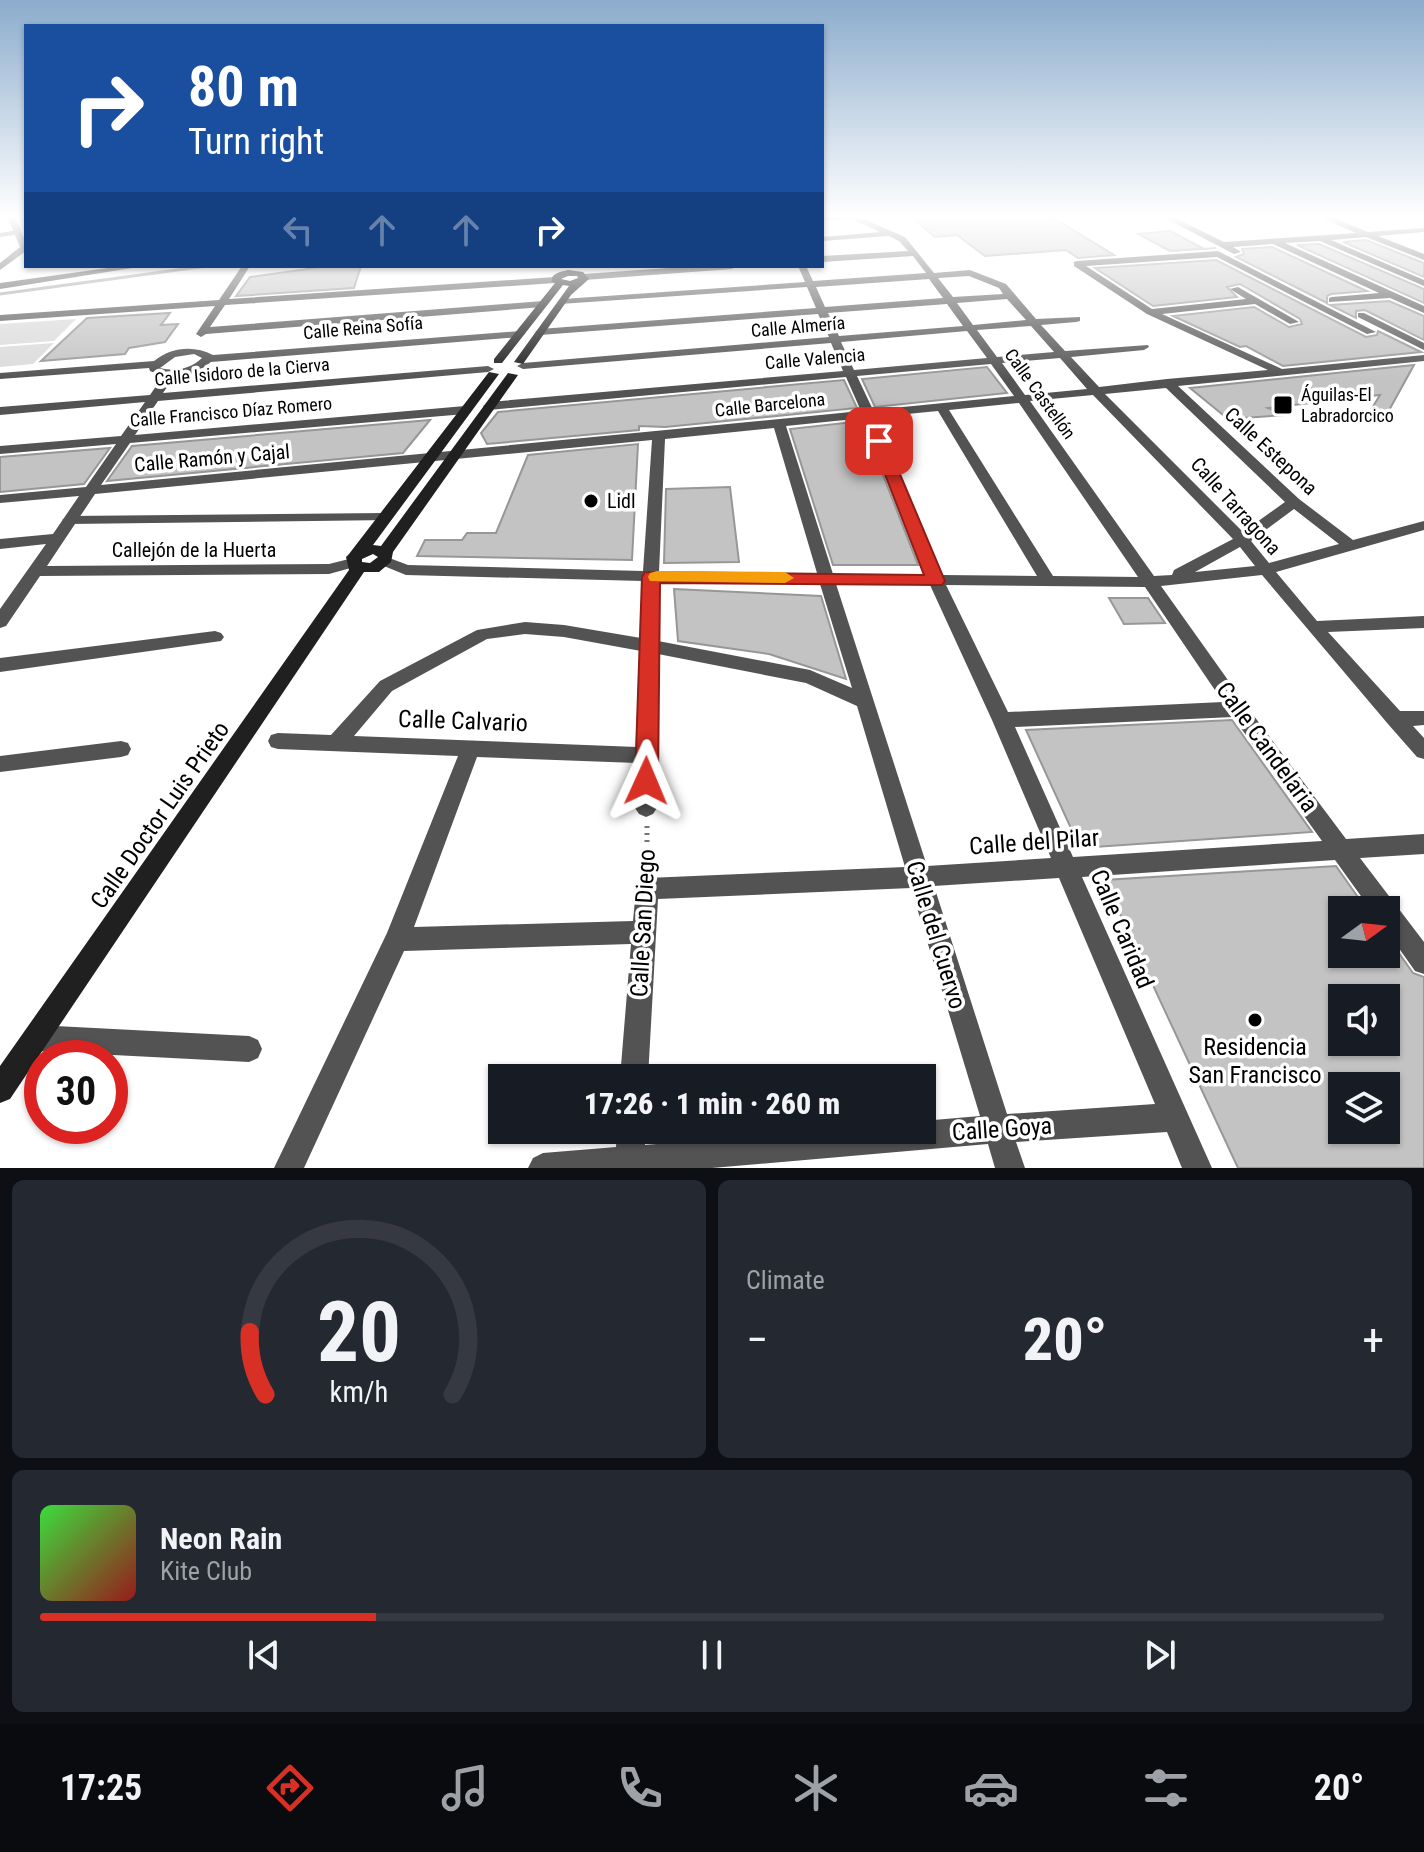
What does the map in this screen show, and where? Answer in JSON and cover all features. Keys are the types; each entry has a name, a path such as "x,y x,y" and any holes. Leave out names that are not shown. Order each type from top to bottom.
{"main road":[{"path":"563,276 582,275"},
{"path":"357,562 373,568 385,556 489,406 512,375 522,370 521,364 540,332 582,275"},
{"name":"Calle Doctor Luis Prieto","path":"0,1089 385,517 563,276"},
{"path":"493,368 521,364"},
{"path":"493,368 512,375"}],"street":[{"path":"0,286 109,271"},
{"path":"188,351 244,271"},
{"path":"582,275 657,271"},
{"name":"Calle Caridad","path":"805,271 868,413 936,581 1002,720 1197,1168"},
{"name":"Calle Castellón","path":"927,271 1151,582"},
{"path":"1087,271 1150,312 1279,372"},
{"path":"1250,271 1371,332"},
{"path":"1273,271 1424,347"},
{"path":"1338,271 1424,310"},
{"path":"1395,271 1424,283"},
{"name":"Calle Tarragona","path":"563,302 970,273 1003,286 1094,389 1242,540 1313,627 1424,751"},
{"path":"0,318 223,304 563,276"},
{"path":"1235,289 1294,322"},
{"path":"1332,300 1391,295"},
{"path":"540,332 1009,296"},
{"path":"1150,312 1257,301"},
{"path":"203,331 543,304"},
{"name":"Calle Almería","path":"521,364 1076,319"},
{"name":"Calle Reina Sofía","path":"209,359 520,334"},
{"name":"Calle Valencia","path":"489,406 1144,347"},
{"path":"0,376 155,364 168,356 188,351 204,352 209,359 198,367 171,373 157,371 155,364"},
{"name":"Calle Barcelona","path":"456,455 1424,358"},
{"name":"Calle Isidoro de la Cierva","path":"0,411 493,368"},
{"path":"0,622 171,373"},
{"name":"Calle Estepona","path":"1167,382 1294,502 1351,546"},
{"path":"941,406 1048,581"},
{"name":"Calle Francisco Díaz Romero","path":"0,450 465,410"},
{"name":"Calle del Cuervo","path":"778,422 1010,1168"},
{"path":"646,808 651,577 659,434"},
{"name":"Calle Ramón y Cajal","path":"0,499 456,455"},
{"path":"1151,582 1188,572 1242,540 1294,502"},
{"path":"69,520 385,517"},
{"path":"385,556 406,570 651,577 1151,582 1264,570 1424,525"},
{"path":"0,544 56,538"},
{"name":"Callejón de la Huerta","path":"34,571 329,569 357,562"},
{"name":"Calle Candelaria","path":"1151,582 1238,709 1375,896"},
{"path":"1313,627 1424,622"},
{"path":"336,743 386,686 483,634 525,628 564,631 753,664 810,677 865,702"},
{"path":"0,665 215,637"},
{"path":"1002,720 1238,709"},
{"path":"1395,719 1424,718"},
{"name":"Calle Calvario","path":"278,741 646,755"},
{"path":"289,1168 397,939 471,747"},
{"path":"0,764 121,749"},
{"name":"Calle del Pilar","path":"647,889 917,877 1424,844"},
{"name":"Calle San Diego","path":"635,1064 647,889"},
{"name":"Calle Candelaria","path":"1400,929 1424,962"},
{"path":"397,939 643,932"},
{"path":"36,1038 249,1049"},
{"name":"Calle Goya","path":"543,1168 629,1152 1175,1117"}],"path":[{"name":"Calle San Diego","path":"646,808 647,889"}],"shaded area":[{"path":"76,319 54,341 0,345 0,324"},
{"path":"54,343 33,364 0,367 0,347"}],"building":[{"path":"297,271 360,271 354,288 236,296 250,277"},
{"path":"1099,271 1236,271 1366,337 1377,335 1378,331 1421,352 1283,366 1246,346 1240,347 1173,316 1254,307 1289,327 1302,324 1300,319 1240,284 1227,287 1237,297 1153,306"},
{"path":"1263,271 1323,271 1367,291 1331,294 1327,296 1327,303"},
{"path":"1353,271 1381,271 1424,289 1424,303"},
{"path":"1409,271 1424,271 1424,277"},
{"path":"1389,301 1424,316 1424,340 1365,310 1356,311 1356,318 1330,305"},
{"path":"170,313 161,325 178,324 165,342 129,348 125,354 41,361 87,318"},
{"path":"1414,365 1382,423 1366,418 1380,395 1268,408 1285,415 1228,419 1190,388"},
{"path":"987,367 1007,393 875,407 862,379"},
{"path":"844,380 857,408 665,427 639,426 639,430 487,444 481,433 498,412"},
{"path":"430,420 403,453 107,481 132,446"},
{"path":"862,421 918,565 833,565 790,429"},
{"path":"638,444 632,560 417,556 425,540 462,540 467,533 496,533 528,455"},
{"path":"110,448 84,484 0,492 0,457"},
{"path":"730,487 739,562 664,563 666,489"},
{"path":"674,589 821,596 846,679 769,654 678,641"},
{"path":"1109,598 1148,598 1165,623 1124,624"},
{"path":"1232,720 1312,832 1080,848 1026,730"},
{"name":"Residencia San Francisco","path":"1336,866 1357,896 1328,896 1328,968 1400,968 1400,955 1413,973 1424,977 1424,1168 1238,1168 1104,880"}],"waterway":[{"path":"0,294 174,271"}],"slow traffic":[{"path":"657,577 785,578"}],"place":[{"name":"Águilas-El Labradorcico","path":"1283,405"},
{"name":"Lidl","path":"591,501"},
{"name":"Residencia San Francisco","path":"1255,1020"}],"route":[{"path":"646,781 651,577 936,581 879,441"}]}
